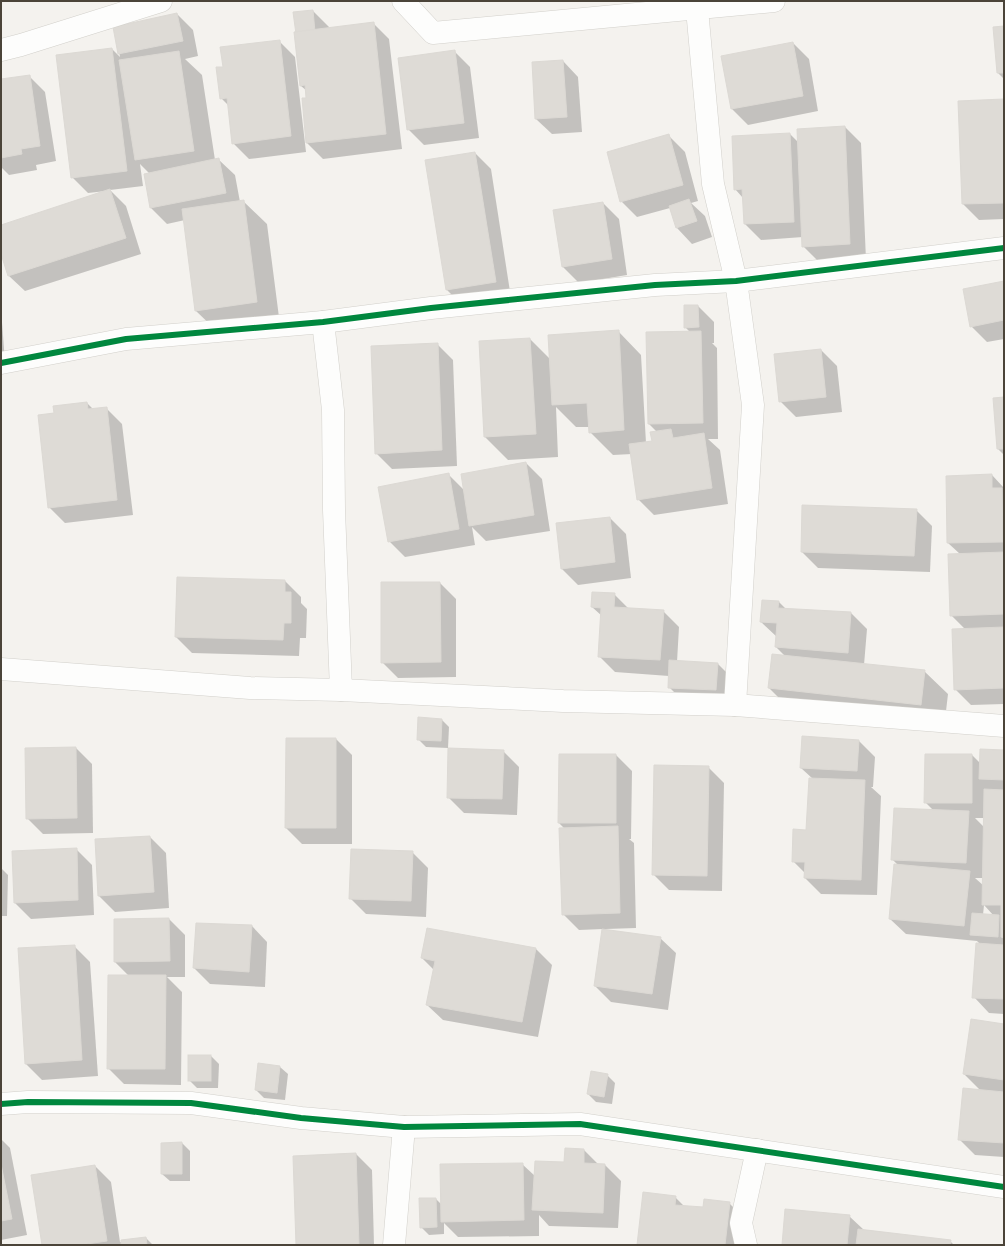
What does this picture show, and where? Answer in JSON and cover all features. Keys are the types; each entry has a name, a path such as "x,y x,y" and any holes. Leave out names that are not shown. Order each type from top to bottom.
{"street":[{"path":"1,50 161,1"},
{"path":"403,1 433,33 774,1"},
{"path":"697,9 713,184 736,281 753,406 735,705"},
{"path":"1,363 126,339 323,322 431,308 655,285 736,281 1004,248"},
{"path":"323,322 333,410 334,510 341,690"},
{"path":"1,668 250,688 341,690 563,702 735,705 1004,726"},
{"path":"1,1104 28,1102 191,1102 301,1118 404,1127 580,1124 1004,1187"},
{"path":"394,1245 404,1127"},
{"path":"746,1245 741,1224 757,1150"}],"building":[{"path":"313,10 315,32 296,34 293,12"},
{"path":"177,13 183,41 118,54 113,27"},
{"path":"374,22 386,134 306,143 302,98 306,98 305,85 300,86 294,32"},
{"path":"1004,26 1004,73 997,73 993,27"},
{"path":"280,40 291,136 232,144 227,98 220,99 216,67 223,67 220,47"},
{"path":"793,42 803,96 731,109 721,56"},
{"path":"112,48 127,171 71,178 56,55"},
{"path":"455,50 464,123 407,130 398,58"},
{"path":"179,51 194,151 135,160 119,60"},
{"path":"563,60 567,117 535,119 532,62"},
{"path":"30,75 40,146 21,149 22,154 1,158 1,79"},
{"path":"1004,99 1004,203 962,204 958,101"},
{"path":"845,126 850,244 802,247 797,129"},
{"path":"790,133 794,222 744,224 742,189 734,190 732,136"},
{"path":"669,134 683,185 620,202 607,152"},
{"path":"475,152 496,282 446,290 425,160"},
{"path":"219,158 226,193 150,208 144,174"},
{"path":"110,189 126,238 8,276 1,254 1,225"},
{"path":"689,199 697,221 676,228 669,206"},
{"path":"244,200 257,302 195,311 182,209"},
{"path":"603,202 612,259 562,267 553,210"},
{"path":"1004,281 1004,320 970,327 963,289"},
{"path":"684,305 698,305 699,327 684,328"},
{"path":"619,330 624,430 589,433 587,403 552,405 548,335"},
{"path":"701,331 703,423 648,424 646,332"},
{"path":"530,338 536,434 484,437 479,341"},
{"path":"438,343 442,450 375,454 371,346"},
{"path":"821,349 826,397 779,402 774,354"},
{"path":"1004,397 1004,449 997,449 993,398"},
{"path":"87,402 88,409 107,407 117,500 48,508 38,415 54,413 53,406"},
{"path":"671,429 673,438 704,433 712,488 637,500 629,444 652,441 650,432"},
{"path":"526,462 534,515 469,526 461,474"},
{"path":"449,473 459,529 388,542 378,487"},
{"path":"992,474 992,488 1002,488 1003,542 947,543 946,476"},
{"path":"802,505 917,509 914,556 801,552"},
{"path":"610,517 615,562 561,569 556,523"},
{"path":"1004,552 1004,614 950,616 948,554"},
{"path":"177,577 285,580 285,592 291,592 291,623 284,623 283,640 175,637"},
{"path":"381,582 440,582 441,662 381,663"},
{"path":"592,592 615,593 614,607 664,610 660,660 598,657 601,608 591,607"},
{"path":"762,600 779,601 778,608 851,612 848,653 775,647 777,623 760,622"},
{"path":"1004,627 1004,688 954,690 952,629"},
{"path":"772,654 925,670 921,705 768,688"},
{"path":"669,660 718,663 716,690 668,688"},
{"path":"418,717 442,719 441,741 417,740"},
{"path":"802,736 859,740 857,771 800,768"},
{"path":"286,738 336,738 336,828 285,828"},
{"path":"76,747 77,818 26,819 25,748"},
{"path":"448,748 504,750 502,799 447,798"},
{"path":"980,749 1004,750 1004,780 979,779"},
{"path":"559,754 616,754 616,823 558,823"},
{"path":"925,754 972,754 972,803 924,803"},
{"path":"654,765 709,766 707,876 652,875"},
{"path":"809,778 865,780 861,880 804,878 805,862 792,862 793,829 806,830"},
{"path":"984,789 1004,790 1004,938 1001,937 1001,905 982,905"},
{"path":"894,808 969,811 966,863 891,860"},
{"path":"618,826 620,913 562,915 559,828"},
{"path":"150,836 154,892 98,896 95,839"},
{"path":"77,848 78,900 14,903 12,851"},
{"path":"351,849 413,851 411,901 349,899"},
{"path":"894,864 970,871 964,926 889,919"},
{"path":"972,913 999,915 998,937 970,935"},
{"path":"169,918 170,961 114,962 114,919"},
{"path":"196,923 252,925 249,972 193,968"},
{"path":"427,928 536,948 522,1022 426,1005 435,961 421,958"},
{"path":"602,929 661,937 652,994 594,986"},
{"path":"976,943 1004,945 1004,999 972,998"},
{"path":"75,945 82,1060 25,1064 18,948"},
{"path":"108,975 166,975 165,1069 107,1069"},
{"path":"971,1019 1004,1024 1004,1080 963,1074"},
{"path":"188,1055 211,1055 211,1081 188,1081"},
{"path":"258,1063 280,1066 277,1093 255,1090"},
{"path":"591,1071 608,1074 604,1097 587,1094"},
{"path":"963,1088 1004,1092 1004,1143 958,1140"},
{"path":"182,1142 182,1174 161,1174 161,1143"},
{"path":"565,1148 584,1149 584,1163 605,1164 603,1213 532,1210 535,1161 564,1162"},
{"path":"356,1153 359,1245 296,1245 293,1156"},
{"path":"523,1163 524,1220 441,1222 440,1164"},
{"path":"1,1164 12,1219 1,1221"},
{"path":"95,1165 107,1241 80,1245 42,1245 31,1175"},
{"path":"643,1192 676,1196 675,1205 703,1207 704,1199 730,1202 725,1245 637,1245"},
{"path":"419,1198 436,1198 437,1227 420,1228"},
{"path":"785,1209 850,1215 847,1245 782,1245"},
{"path":"858,1229 951,1240 950,1245 856,1245"},
{"path":"146,1237 147,1245 121,1245 121,1240"}],"cycle path":[{"path":"1,363 126,339 323,322 431,308 655,285 736,281 1004,248"},
{"path":"1,1104 28,1102 191,1103 301,1118 404,1127 580,1124 1004,1187"}]}
